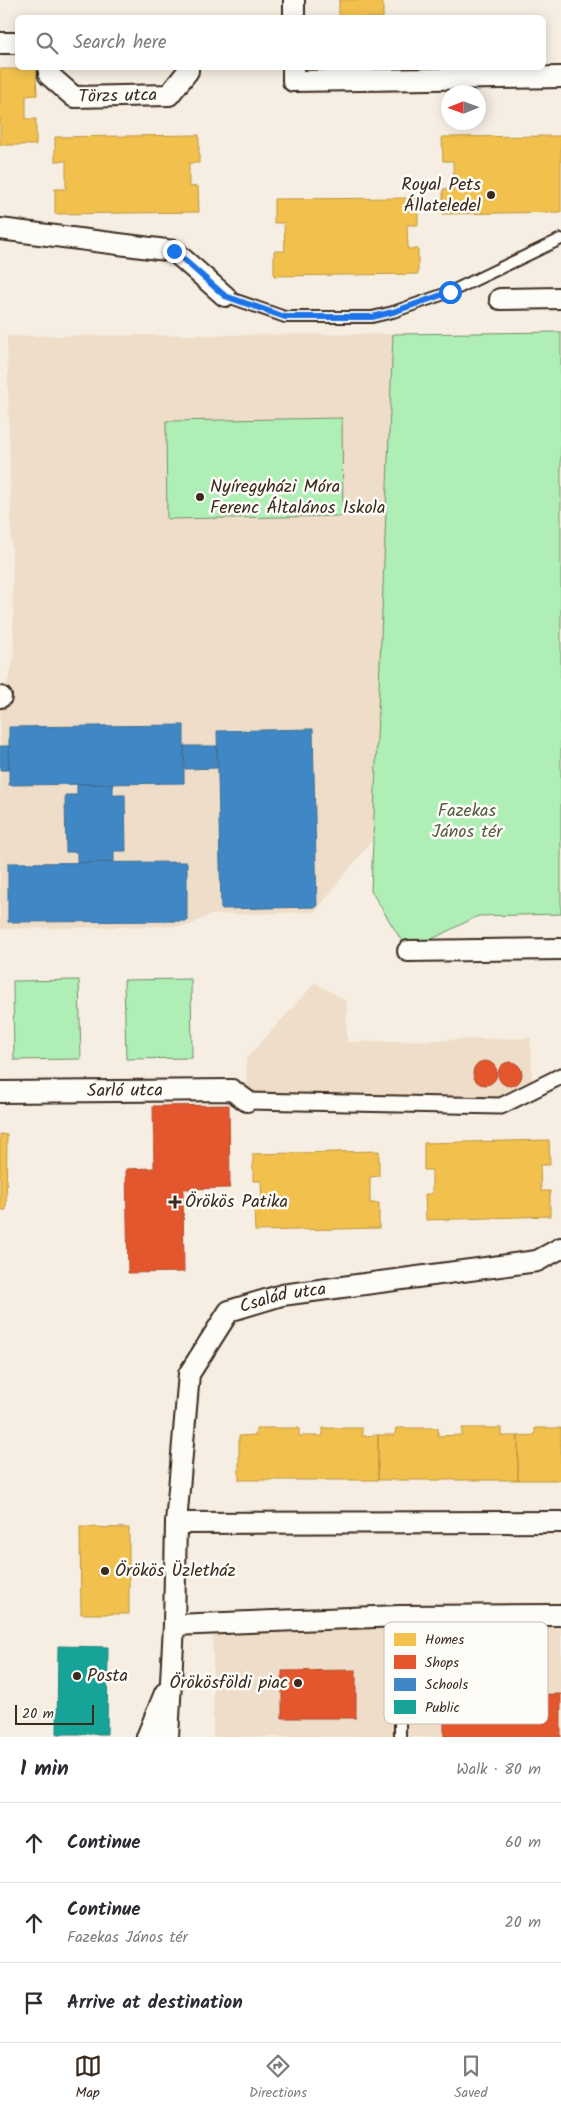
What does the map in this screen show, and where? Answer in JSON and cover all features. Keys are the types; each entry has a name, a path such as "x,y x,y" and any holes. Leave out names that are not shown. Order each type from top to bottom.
{"street":[{"path":"294,0 294,15"},
{"path":"0,43 15,42"},
{"name":"Törzs utca","path":"49,70 49,76 74,97 169,94 188,70"},
{"path":"293,70 293,81 561,77"},
{"path":"0,230 174,251 225,296"},
{"path":"500,299 561,298"},
{"path":"408,951 561,949"},
{"path":"247,1101 501,1106 561,1076"},
{"name":"Sarló utca","path":"0,1092 232,1090 247,1101"},
{"name":"Család utca","path":"168,1737 174,1625 176,1523 189,1374 229,1311 282,1295 537,1261 561,1248"},
{"path":"176,1523 561,1522"},
{"path":"174,1625 400,1616 561,1616"},
{"path":"147,1737 171,1680"}],"lane":[{"path":"225,296 285,317 372,317 393,312 450,292 561,239"},
{"path":"400,1616 400,1622"},
{"path":"400,1724 400,1737"}],"shaded area":[{"name":"Nyíregyházi Móra Ferenc Általános Iskola","path":"393,334 384,825 315,912 210,915 188,926 0,929 0,709 14,658 7,336"},
{"path":"315,983 347,1001 347,1042 531,1038 532,1091 501,1106 247,1101 246,1059"},
{"name":"Örökösföldi piac","path":"384,1625 384,1724 548,1724 548,1625 561,1625 561,1737 213,1737 213,1629"}],"green space":[{"name":"Fazekas János tér","path":"561,332 561,914 478,916 408,951 371,891 393,334"},
{"path":"342,418 343,516 167,519 166,421"},
{"path":"191,979 192,1058 126,1059 124,980"},
{"path":"79,980 81,1059 14,1060 13,981"}],"building: Homes":[{"path":"339,0 383,0 383,15 339,15"},
{"path":"0,69 36,70 37,95 26,96 26,119 36,119 36,145 0,145"},
{"path":"199,135 199,163 189,163 189,187 198,186 199,212 55,214 55,189 66,189 66,161 55,161 55,137"},
{"path":"561,136 561,212 443,214 443,189 454,189 453,161 443,161 442,137"},
{"path":"418,198 418,225 407,225 408,249 418,249 418,274 274,276 274,251 285,251 284,223 274,223 274,199"},
{"path":"0,1134 7,1135 6,1210 0,1210"},
{"path":"549,1140 550,1165 540,1165 541,1191 550,1191 550,1216 426,1220 425,1194 432,1194 432,1170 424,1170 424,1143"},
{"path":"379,1151 379,1176 370,1177 370,1203 379,1203 379,1228 255,1231 254,1205 262,1205 261,1181 253,1181 253,1154"},
{"path":"256,1428 299,1428 299,1436 323,1436 323,1428 362,1428 362,1436 378,1435 378,1480 239,1480 239,1436 256,1435"},
{"path":"396,1428 438,1428 438,1436 462,1435 462,1428 501,1428 501,1436 518,1436 518,1480 378,1480 378,1435 395,1435"},
{"path":"535,1428 561,1428 561,1480 518,1480 518,1436 535,1435"},
{"name":"Örökös Üzletház","path":"80,1527 129,1528 129,1614 81,1614"}],"building: Shops":[{"path":"485,1061 494,1064 497,1073 494,1082 485,1085 476,1082 473,1073 476,1064"},
{"path":"510,1062 519,1065 522,1074 519,1083 510,1086 501,1083 498,1074 501,1065"},
{"path":"229,1105 230,1188 183,1189 184,1272 128,1273 126,1169 154,1168 153,1106"},
{"path":"356,1670 356,1718 282,1718 282,1671"},
{"path":"548,1694 561,1694 561,1737 444,1737 444,1724 548,1724"}],"building: Schools":[{"path":"184,725 184,783 9,785 9,727"},
{"path":"313,729 317,907 221,909 217,731"},
{"path":"0,746 9,746 9,770 0,770"},
{"path":"184,746 217,746 217,768 185,769"},
{"path":"77,784 113,784 113,795 125,795 126,851 114,851 114,862 77,863 77,852 66,852 65,795 77,795"},
{"path":"187,862 187,921 8,922 8,863"}],"building: Public":[{"path":"58,1646 108,1647 107,1734 57,1734"}],"place":[{"name":"Royal Pets Állateledel","path":"491,195"},
{"name":"Nyíregyházi Móra Ferenc Általános Iskola","path":"200,497"},
{"name":"Örökös Patika","path":"175,1202"},
{"name":"Örökös Üzletház","path":"105,1571"},
{"name":"Posta","path":"77,1676"},
{"name":"Örökösföldi piac","path":"298,1683"}],"route":[{"path":"174,251 225,296 285,317 372,317 393,312 450,292"}]}
